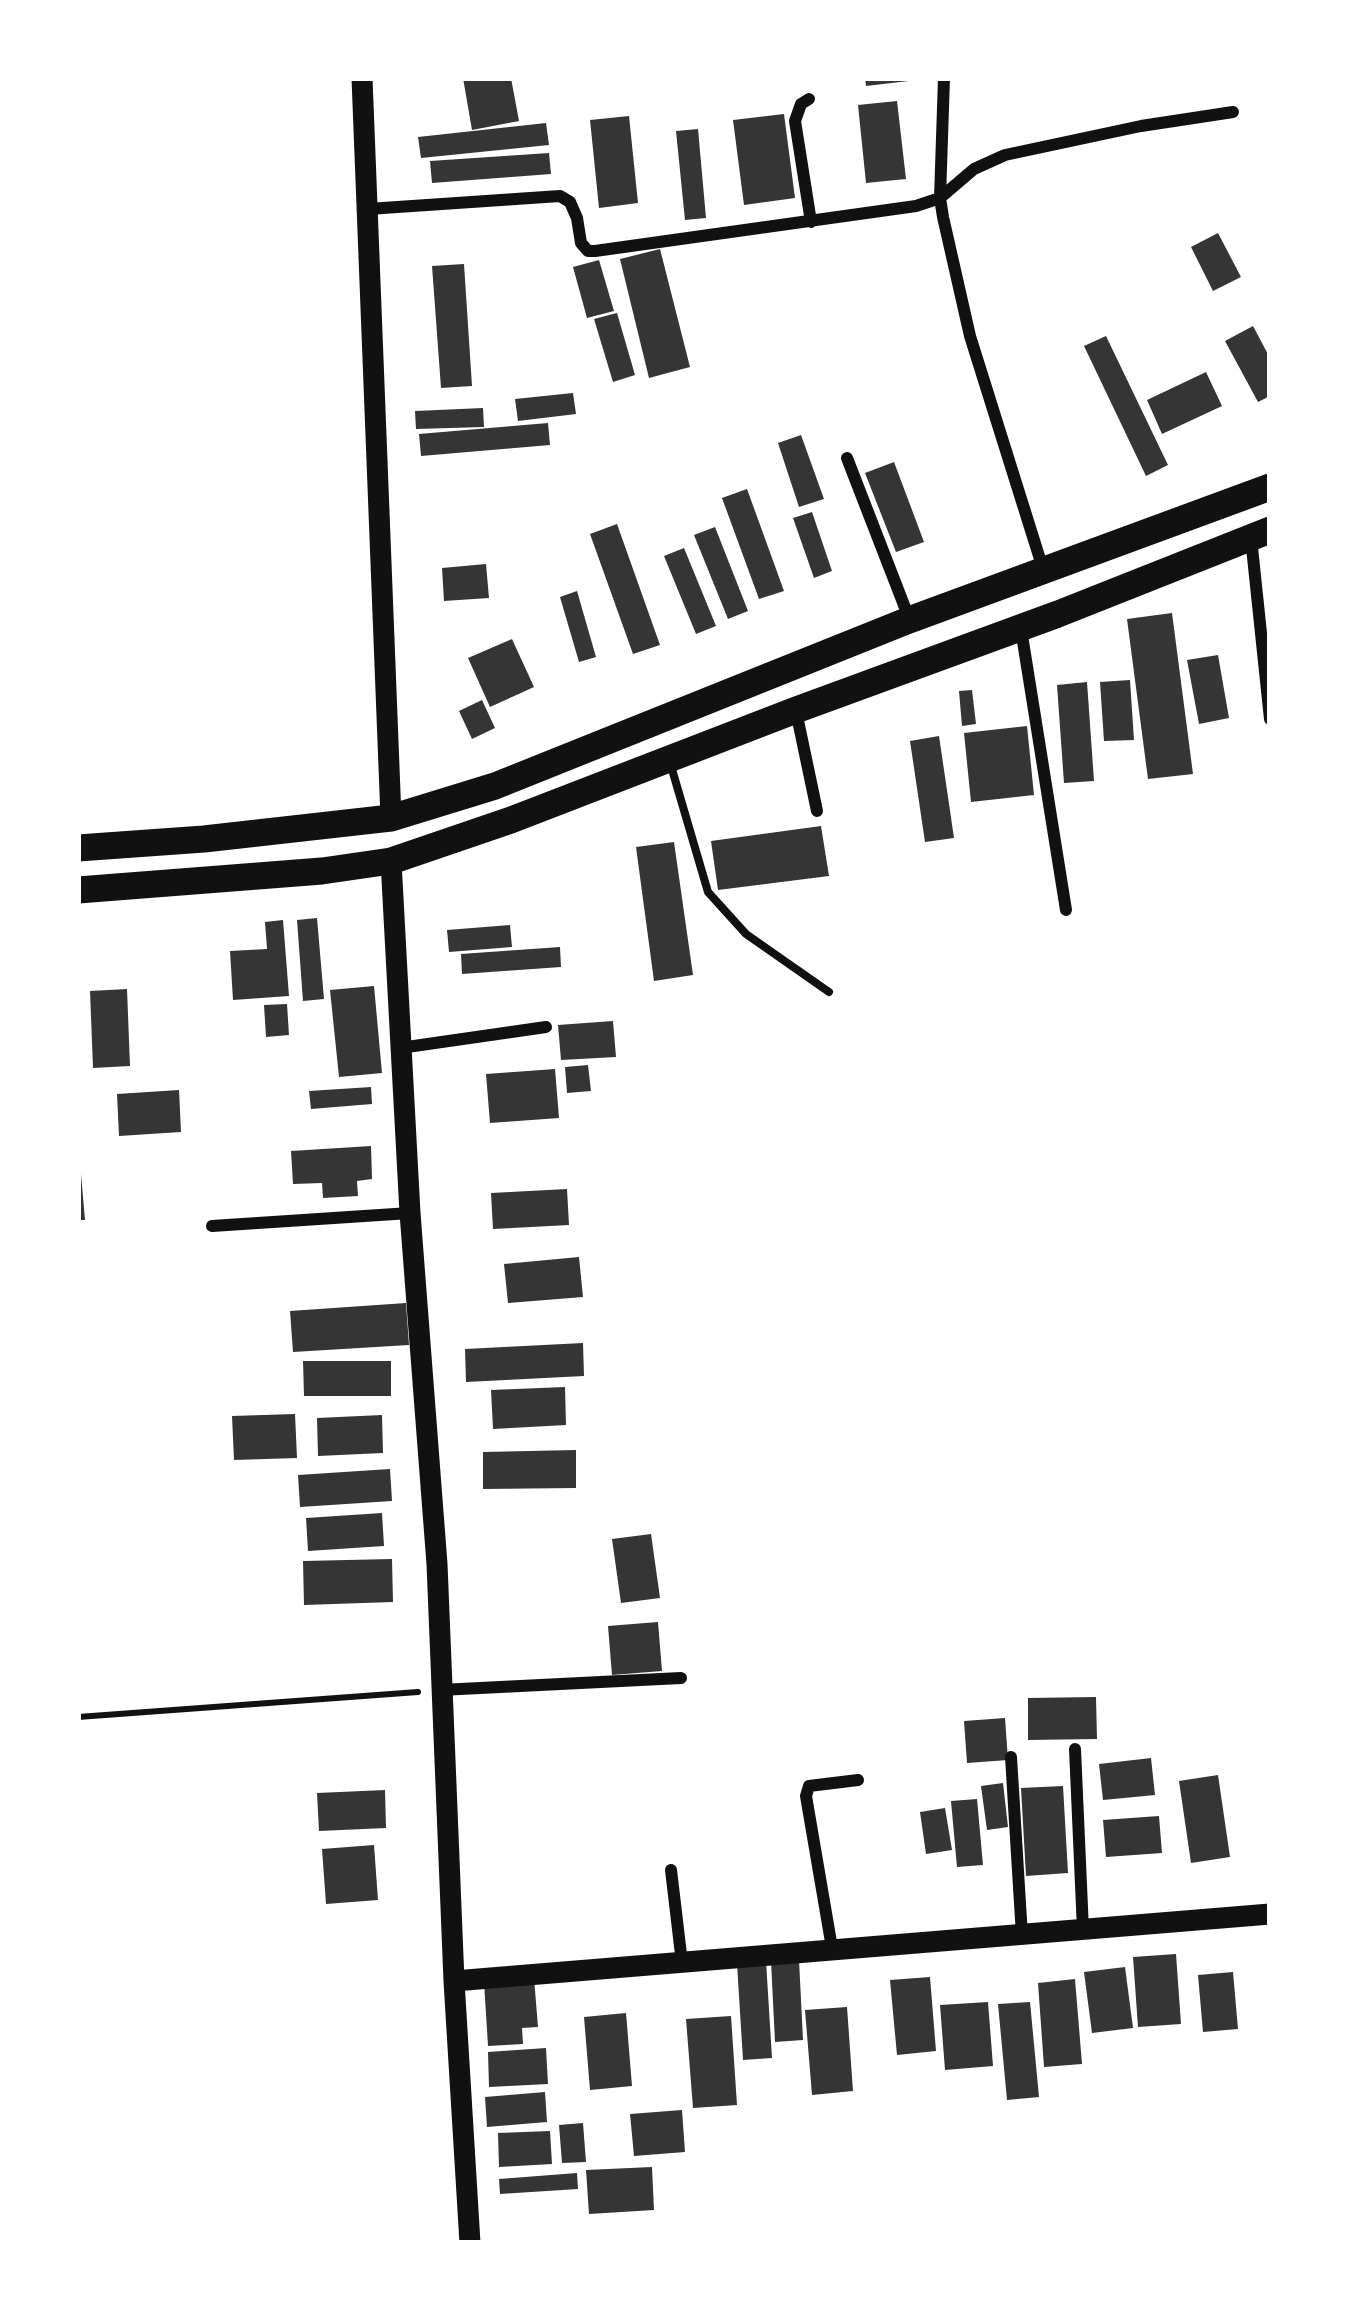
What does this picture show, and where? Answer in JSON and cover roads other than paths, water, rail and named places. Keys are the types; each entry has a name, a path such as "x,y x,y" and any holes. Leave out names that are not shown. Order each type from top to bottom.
{"highway":[{"path":"78,848 391,818 495,786 909,620 1270,487"},
{"path":"78,890 392,861 1260,533"},
{"path":"1006,586 1021,627"}],"street":[{"path":"362,78 391,818"},
{"path":"944,78 940,198 970,336 1044,572"},
{"path":"809,98 801,104 795,121 811,222"},
{"path":"368,209 560,196 570,202 581,243 588,250 916,206 940,198 974,170 1005,155 1233,112"},
{"path":"848,458 909,620"},
{"path":"1260,533 1270,719"},
{"path":"1021,627 1066,910"},
{"path":"796,710 817,811"},
{"path":"392,861 410,1213 437,1564 470,2243"},
{"path":"400,1048 547,1027"},
{"path":"212,1226 410,1213"},
{"path":"440,1690 681,1678"},
{"path":"1076,1749 1083,1930"},
{"path":"1011,1757 1022,1937"},
{"path":"832,1948 806,1796 809,1786 858,1780"},
{"path":"671,1870 682,1963"},
{"path":"454,1981 1270,1914"}],"lane":[{"path":"669,759 708,892 746,934 829,992"}]}
